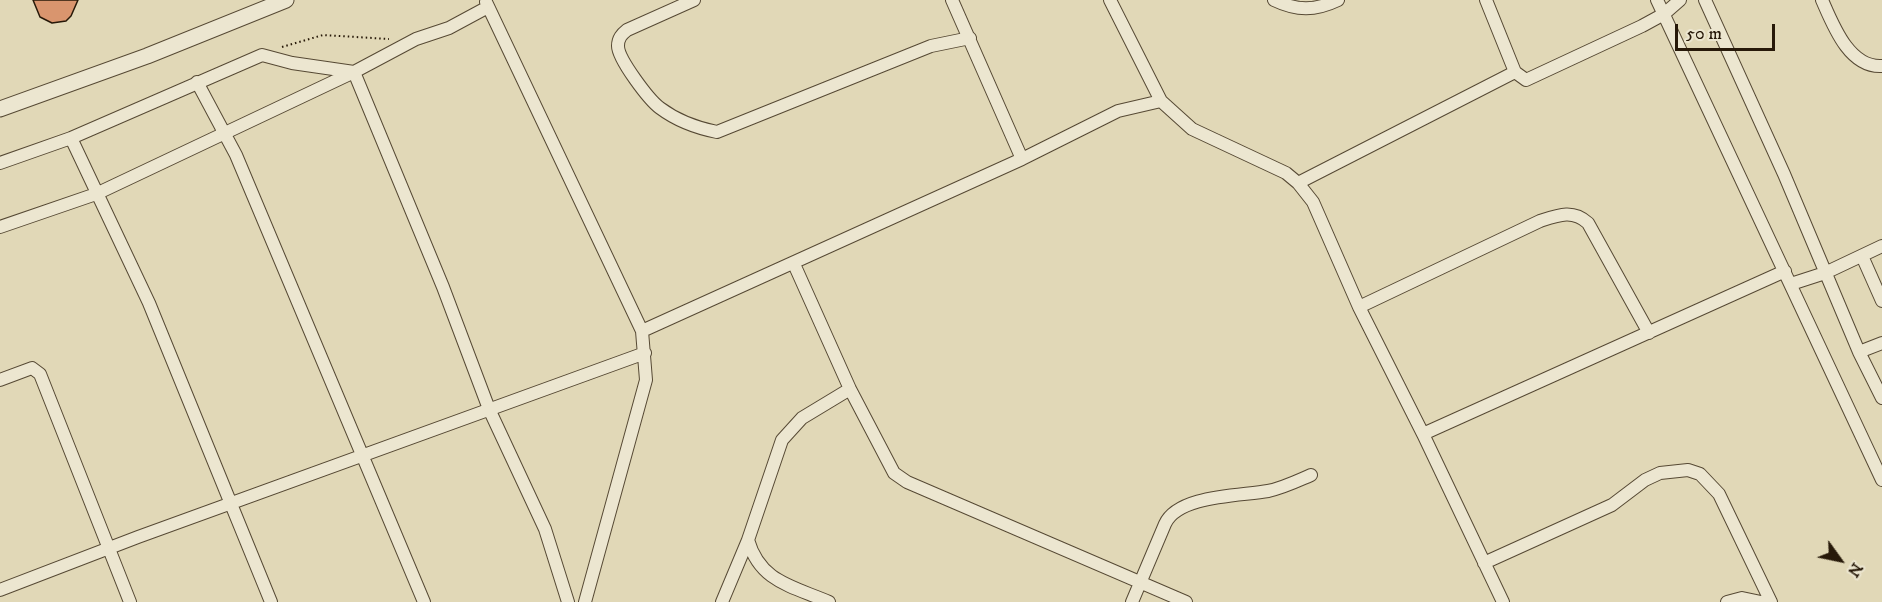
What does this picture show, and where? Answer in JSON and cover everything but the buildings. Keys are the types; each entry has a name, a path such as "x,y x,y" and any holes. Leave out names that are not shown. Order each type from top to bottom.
{"street":[{"path":"0,109 147,56 286,0"},
{"path":"694,0 627,30 620,38 619,51 648,95 660,108 698,128 717,132 931,46 970,38"},
{"path":"952,0 1022,159"},
{"path":"1110,0 1161,101 1192,129 1271,164 1298,183 1313,202 1359,307 1423,434 1503,602"},
{"path":"1274,0 1299,9 1313,9 1338,0"},
{"path":"1486,0 1515,72 1522,79 1532,78 1664,14 1680,0"},
{"path":"1657,0 1882,480"},
{"path":"1705,0 1784,174 1859,352 1882,398"},
{"path":"1822,0 1845,44 1858,60 1868,65 1882,66"},
{"path":"0,227 96,194 225,135 416,39 449,28 486,4 642,331 646,380 585,602"},
{"path":"0,163 71,138 262,55 292,63 354,72"},
{"path":"354,72 443,287 489,409 545,529 568,602"},
{"path":"1298,183 1515,72"},
{"path":"197,82 225,135 424,602"},
{"path":"642,331 1022,159 1118,111 1161,101"},
{"path":"71,138 149,303 271,602"},
{"path":"1359,307 1540,221 1560,214 1571,214 1581,217 1588,224 1649,333"},
{"path":"1791,284 1825,273 1882,246"},
{"path":"1862,256 1882,301"},
{"path":"794,264 850,389 894,473 907,482 1186,602"},
{"path":"1423,434 1785,271"},
{"path":"1859,352 1882,343"},
{"path":"0,590 645,353"},
{"path":"0,380 32,368 40,374 130,602"},
{"path":"723,602 748,540 782,441 802,418 850,389"},
{"path":"1484,563 1612,505 1645,480 1660,473 1688,470 1700,474 1719,494 1771,602"},
{"path":"1132,602 1165,524 1173,512 1198,502 1270,491 1311,475"},
{"path":"748,540 752,556 769,576 829,602"},
{"path":"1727,602 1742,598 1761,602"}],"path":[{"path":"262,55 294,42 323,35 416,39"}]}
